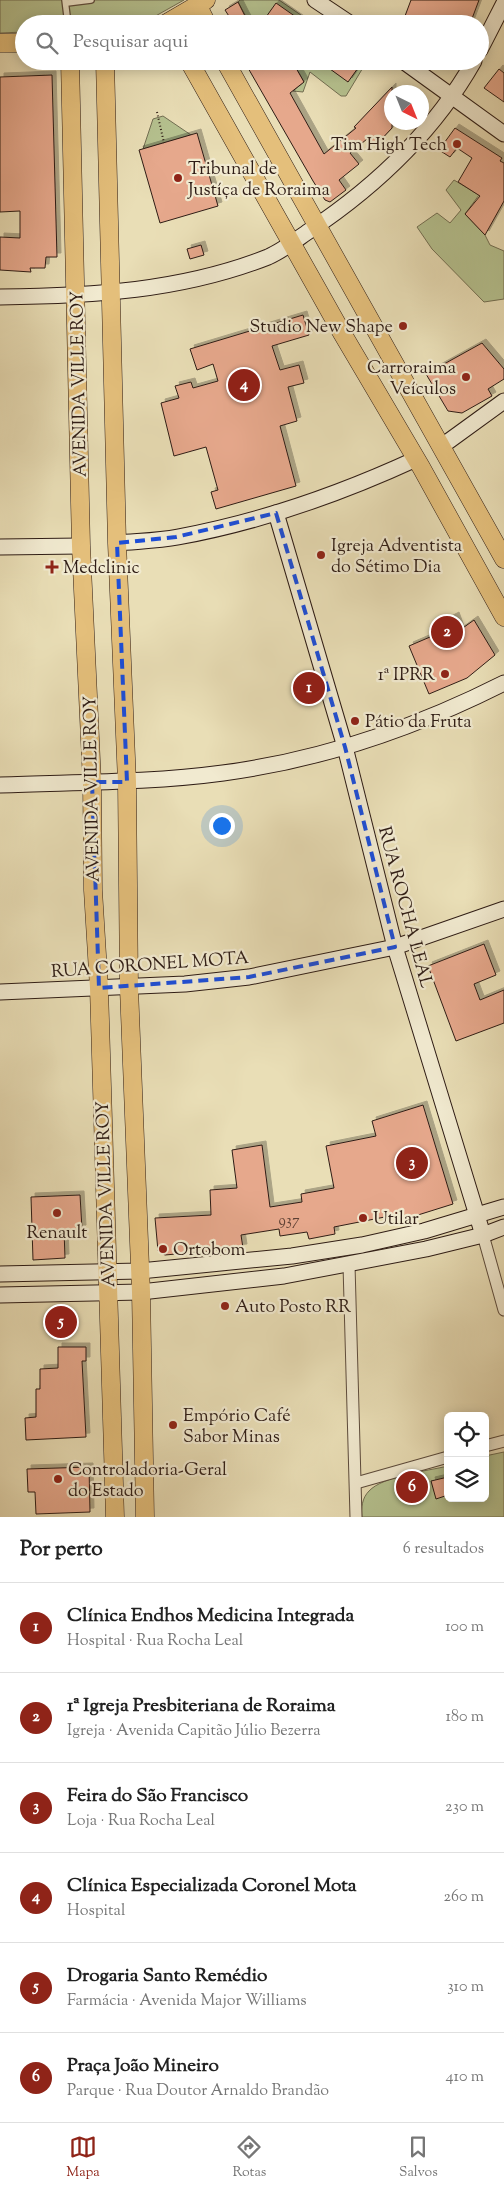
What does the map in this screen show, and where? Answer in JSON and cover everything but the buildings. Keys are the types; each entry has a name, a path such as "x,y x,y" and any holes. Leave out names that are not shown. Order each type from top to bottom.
{"main road":[{"path":"181,15 202,3"},
{"path":"0,43 15,43"},
{"name":"AVENIDA VILLE ROY","path":"70,70 81,546 92,782 93,890 99,988 115,1517"},
{"name":"AVENIDA VILLE ROY","path":"105,70 117,543 127,782 129,988 141,1292 145,1517"},
{"path":"194,70 504,617"},
{"path":"230,70 504,559"}],"street":[{"path":"315,0 337,15"},
{"path":"489,32 504,3"},
{"path":"415,70 504,134"},
{"path":"0,297 111,294 216,274 270,256 292,243 354,199 397,160 452,97 468,70"},
{"path":"442,446 504,401"},
{"path":"117,543 176,538 276,513 367,481 416,459"},
{"name":"RUA ROCHA LEAL","path":"276,513 345,747 395,947 479,1216 504,1310"},
{"path":"0,547 81,546"},
{"path":"0,785 127,782 224,773 345,747 449,708 504,682"},
{"name":"RUA CORONEL MOTA","path":"0,992 129,988 249,977 395,947 504,909"},
{"path":"0,1274 140,1271 292,1256 344,1248 424,1231 504,1207"},
{"path":"0,1295 141,1292 284,1276 349,1265 483,1235 504,1227"},
{"path":"349,1265 356,1517"},
{"path":"489,1445 504,1441"},
{"path":"356,1483 444,1458"}],"lane":[{"path":"67,15 66,2 90,0"}],"path":[{"path":"157,112 164,143"}],"highlighted area":[{"path":"276,513 345,747 395,947 249,977 99,988 92,782 127,782 117,543 176,537"}],"green space":[{"path":"0,0 184,0 157,15 15,15 15,32 0,33"},
{"path":"240,0 279,0 301,15 245,15 238,2"},
{"path":"297,70 362,70 346,96 341,96 310,72 303,92 293,91 304,82"},
{"path":"163,116 191,135 143,149 153,119"},
{"path":"454,180 479,195 465,214 485,235 490,245 504,251 504,299 484,302 432,249 417,227 437,213 450,223 461,210 446,190"},
{"path":"504,1452 504,1517 362,1517 363,1500 369,1491 384,1481 444,1467 444,1502 489,1502 489,1455"}],"place":[{"name":"Tim High Tech","path":"457,144"},
{"name":"Tribunal de Justíça de Roraima","path":"178,178"},
{"name":"Studio New Shape","path":"403,326"},
{"name":"Carroraima Veículos","path":"466,377"},
{"name":"Clínica Especializada Coronel Mota","path":"244,385"},
{"name":"Igreja Adventista do Sétimo Dia","path":"321,555"},
{"name":"Medclinic","path":"52,567"},
{"name":"1ª Igreja Presbiteriana de Roraima","path":"447,632"},
{"name":"1ª IPRR","path":"445,674"},
{"name":"Clínica Endhos Medicina Integrada","path":"309,688"},
{"name":"Pátio da Fruta","path":"355,721"},
{"name":"Feira do São Francisco","path":"412,1163"},
{"name":"Renault","path":"57,1213"},
{"name":"Utilar","path":"363,1218"},
{"name":"Ortobom","path":"163,1249"},
{"name":"Auto Posto RR","path":"225,1306"},
{"name":"Drogaria Santo Remédio","path":"61,1322"},
{"name":"Empório Café Sabor Minas","path":"173,1425"},
{"name":"Controladoria-Geral do Estado","path":"58,1479"},
{"name":"Praça João Mineiro","path":"412,1487"}]}
